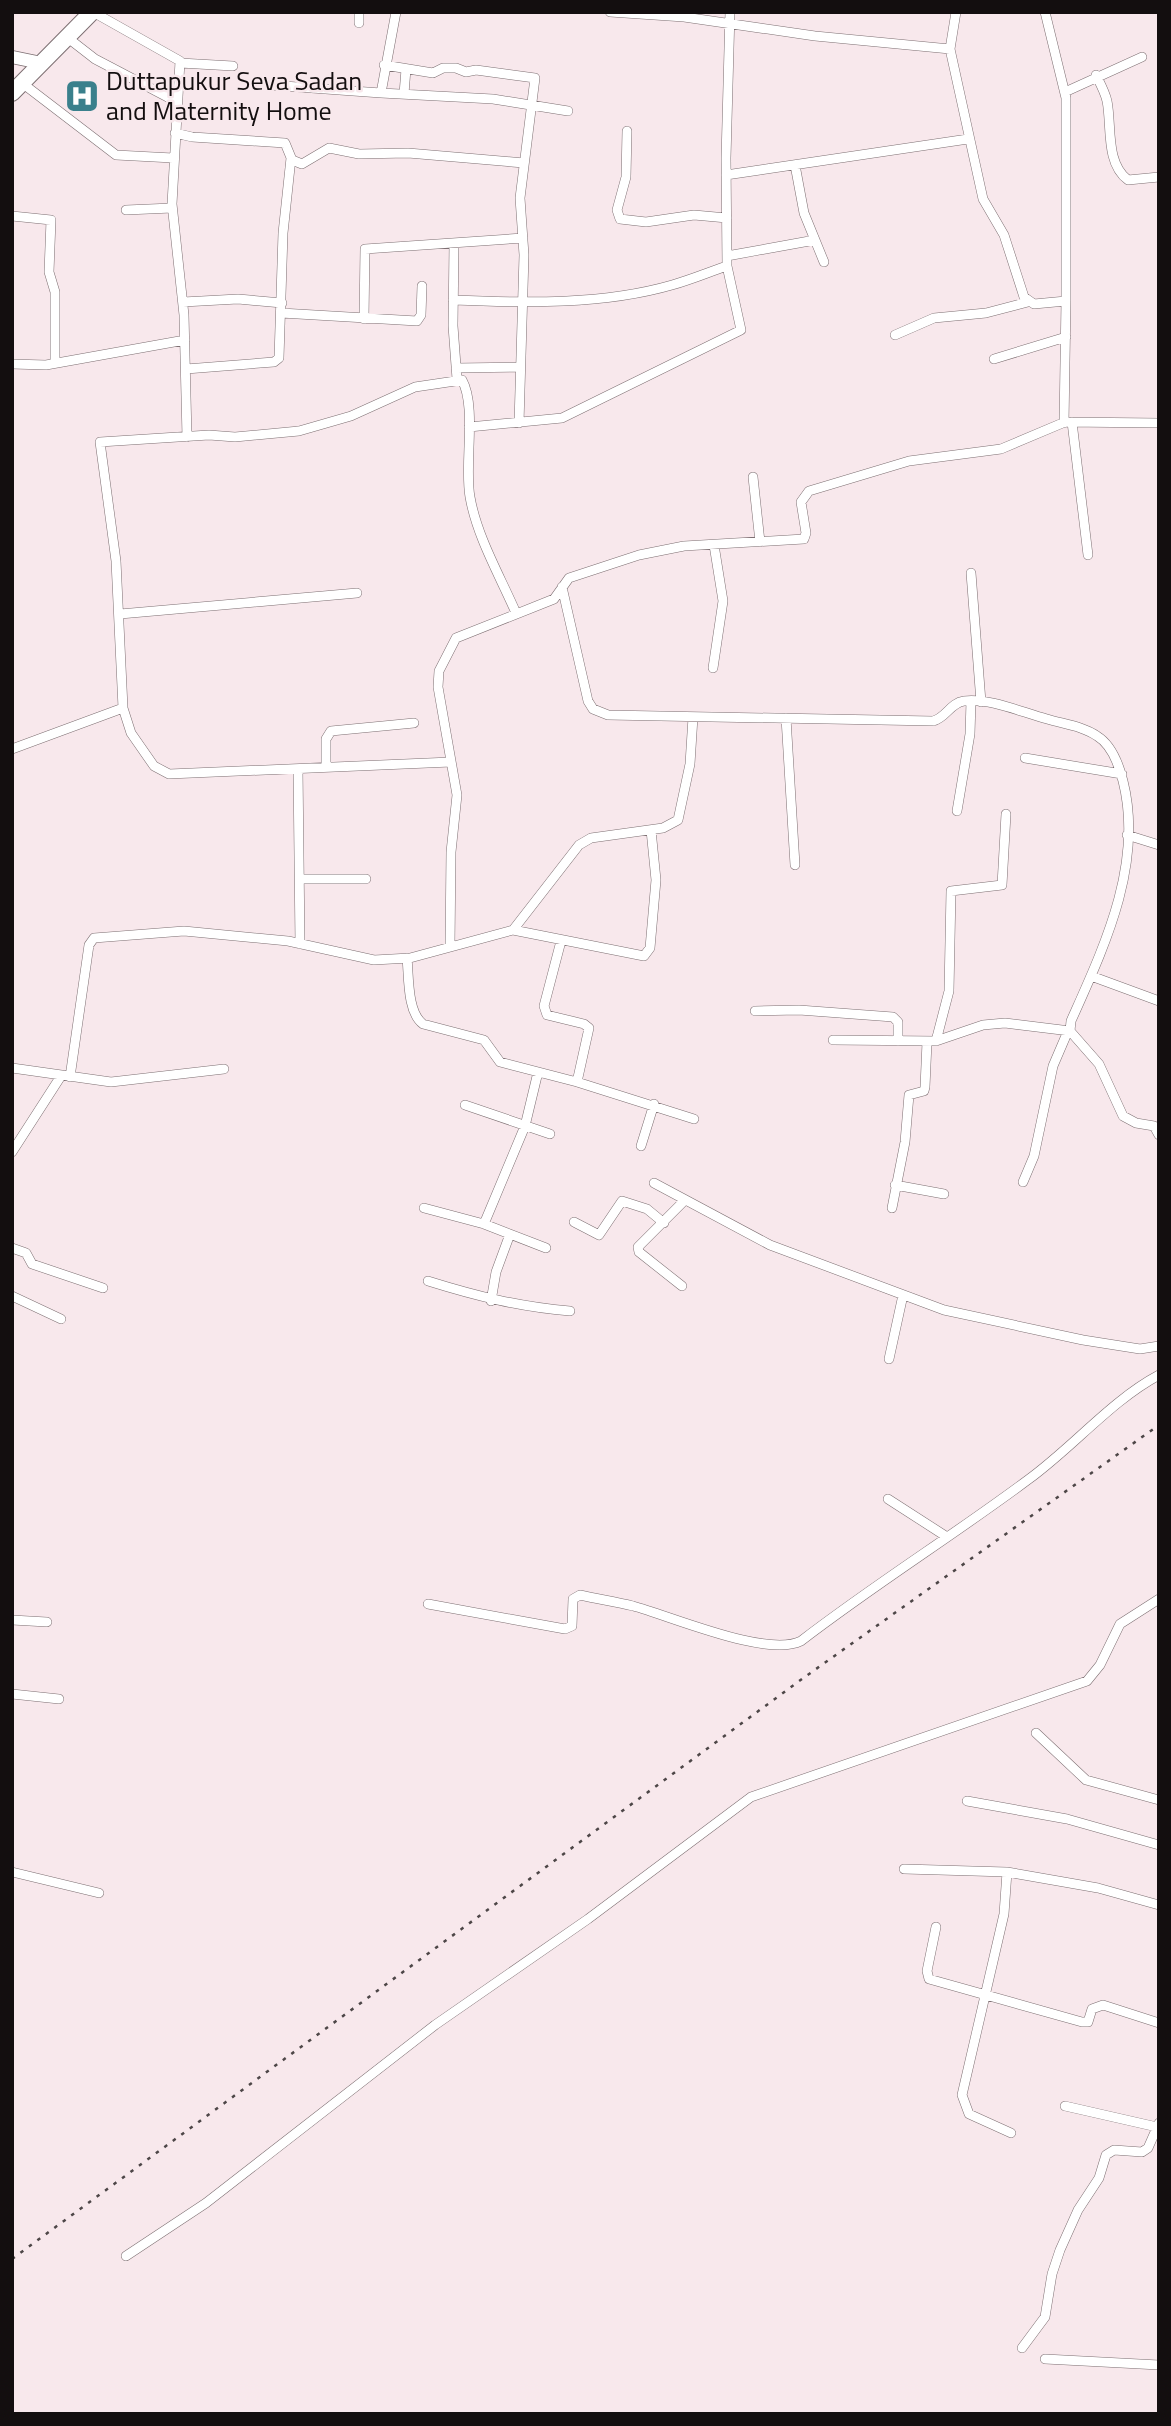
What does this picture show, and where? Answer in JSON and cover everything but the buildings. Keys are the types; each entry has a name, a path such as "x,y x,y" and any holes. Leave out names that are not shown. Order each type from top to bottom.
{"highway":[{"path":"17,88 93,12"}],"street":[{"path":"93,12 177,57 180,63 172,208 183,302 187,437"},
{"path":"359,12 359,23"},
{"path":"381,93 384,65 396,12"},
{"path":"610,12 685,15 729,23 950,49"},
{"path":"469,427 562,418 738,334 741,326 727,261 730,12"},
{"path":"956,12 950,49 968,139 983,199 1004,235 1028,302"},
{"path":"1045,12 1065,92 1068,422 1088,555"},
{"path":"68,38 95,59 177,102"},
{"path":"12,57 41,63"},
{"path":"1065,92 1096,75 1142,57"},
{"path":"180,63 233,66"},
{"path":"384,65 433,73 443,68 456,68 466,72 532,76 535,80 520,198 523,238 519,423"},
{"path":"404,94 406,69"},
{"path":"1096,75 1106,97 1112,152 1123,175 1128,180 1159,177"},
{"path":"270,85 493,99 568,111"},
{"path":"17,88 116,155 173,159"},
{"path":"627,131 626,177 617,210 620,219 646,222 688,215 727,218"},
{"path":"175,132 192,137 281,142 287,144 291,158 284,233 281,354 277,361 186,369"},
{"path":"726,175 968,139"},
{"path":"291,158 293,162 306,164 329,148 357,154 408,153 524,163"},
{"path":"795,165 804,213 824,262"},
{"path":"126,210 172,208"},
{"path":"12,216 51,220 49,272 55,292 54,363"},
{"path":"364,319 365,249 523,238"},
{"path":"453,300 521,301 599,297 660,288 727,261 814,240"},
{"path":"454,244 453,300 457,379"},
{"path":"183,302 239,299 281,308 364,319 419,320 422,286"},
{"path":"895,335 934,318 986,313 1028,302 1066,302"},
{"path":"994,359 1066,338"},
{"path":"12,364 54,363 185,340"},
{"path":"456,368 520,367"},
{"path":"451,762 169,774 154,766 131,733 123,708 116,561 100,442 213,435 236,437 299,431 351,416 407,390 457,379 464,382 469,427 468,478 474,515 516,612"},
{"path":"450,946 451,852 457,795 438,687 439,671 456,638 516,612 554,600 569,578 639,555 674,548 805,538 801,502 809,491 909,461 1001,449 1068,422 1159,423"},
{"path":"753,477 760,542"},
{"path":"713,668 723,601 714,545"},
{"path":"971,573 981,702"},
{"path":"562,587 588,701 593,709 608,715 933,721 942,718 954,705 971,701 1098,736 1115,757 1126,792 1127,835 1119,899 1091,976 1053,1066 1034,1156 1023,1182"},
{"path":"120,614 356,593"},
{"path":"957,811 970,734 971,701"},
{"path":"12,750 123,708"},
{"path":"513,930 579,845 602,835 672,825 682,813 693,717"},
{"path":"786,719 795,865"},
{"path":"326,767 326,739 331,731 414,723"},
{"path":"1025,758 1122,774"},
{"path":"298,769 300,944"},
{"path":"891,1209 905,1142 909,1095 924,1091 932,1041 949,991 951,891 1002,884 1006,814"},
{"path":"12,1152 65,1076 89,945 94,938 184,931 300,944 363,959 407,958 513,930 637,957 648,953 656,880 651,830"},
{"path":"1127,835 1159,845"},
{"path":"300,879 366,879"},
{"path":"561,941 544,1006 547,1015 584,1024 589,1028 577,1082"},
{"path":"407,958 410,992 419,1022 484,1040 500,1062 654,1104 694,1119"},
{"path":"1091,976 1159,1001"},
{"path":"755,1011 799,1010 893,1017 898,1022 898,1041"},
{"path":"832,1040 932,1041 983,1025 1005,1023 1069,1031 1099,1064 1123,1116 1136,1123 1154,1126 1159,1135"},
{"path":"12,1068 111,1082 224,1069"},
{"path":"484,1224 526,1126 538,1072"},
{"path":"640,1146 654,1104"},
{"path":"465,1105 550,1134"},
{"path":"654,1183 770,1245 944,1310 1032,1331 1140,1349 1159,1346"},
{"path":"895,1185 944,1194"},
{"path":"682,1286 639,1252 640,1242 664,1223 685,1199"},
{"path":"574,1222 599,1234 618,1204 626,1201 647,1209 664,1223"},
{"path":"424,1208 484,1224 546,1248"},
{"path":"491,1301 496,1272 510,1234"},
{"path":"12,1248 26,1253 32,1264 103,1288"},
{"path":"428,1280 491,1301 570,1311"},
{"path":"889,1359 902,1295"},
{"path":"12,1296 61,1319"},
{"path":"428,1604 565,1629 572,1626 573,1599 580,1595 637,1607 666,1619 743,1639 789,1646 801,1641 1028,1480 1085,1435 1119,1403 1159,1375"},
{"path":"888,1499 947,1537"},
{"path":"126,2256 206,2203 435,2025 588,1919 751,1797 1087,1681 1100,1665 1120,1624 1159,1599"},
{"path":"12,1620 47,1622"},
{"path":"12,1694 60,1699"},
{"path":"1036,1733 1086,1780 1159,1800"},
{"path":"967,1801 1067,1819 1159,1845"},
{"path":"904,1869 1007,1872 1098,1888 1159,1905"},
{"path":"12,1872 99,1893"},
{"path":"1007,1872 1004,1914 962,2095 970,2114 1011,2133"},
{"path":"936,1927 928,1977 1082,2022 1088,2022 1093,2009 1103,2005 1159,2023"},
{"path":"1022,2348 1045,2317 1052,2274 1060,2250 1078,2210 1099,2178 1106,2155 1114,2150 1142,2152 1148,2148 1158,2125 1065,2106"},
{"path":"1045,2359 1159,2365"}],"railway":[{"path":"12,2259 802,1679 1159,1425"}],"place":[{"name":"Duttapukur Seva Sadan and Maternity Home","path":"82,96"}]}
